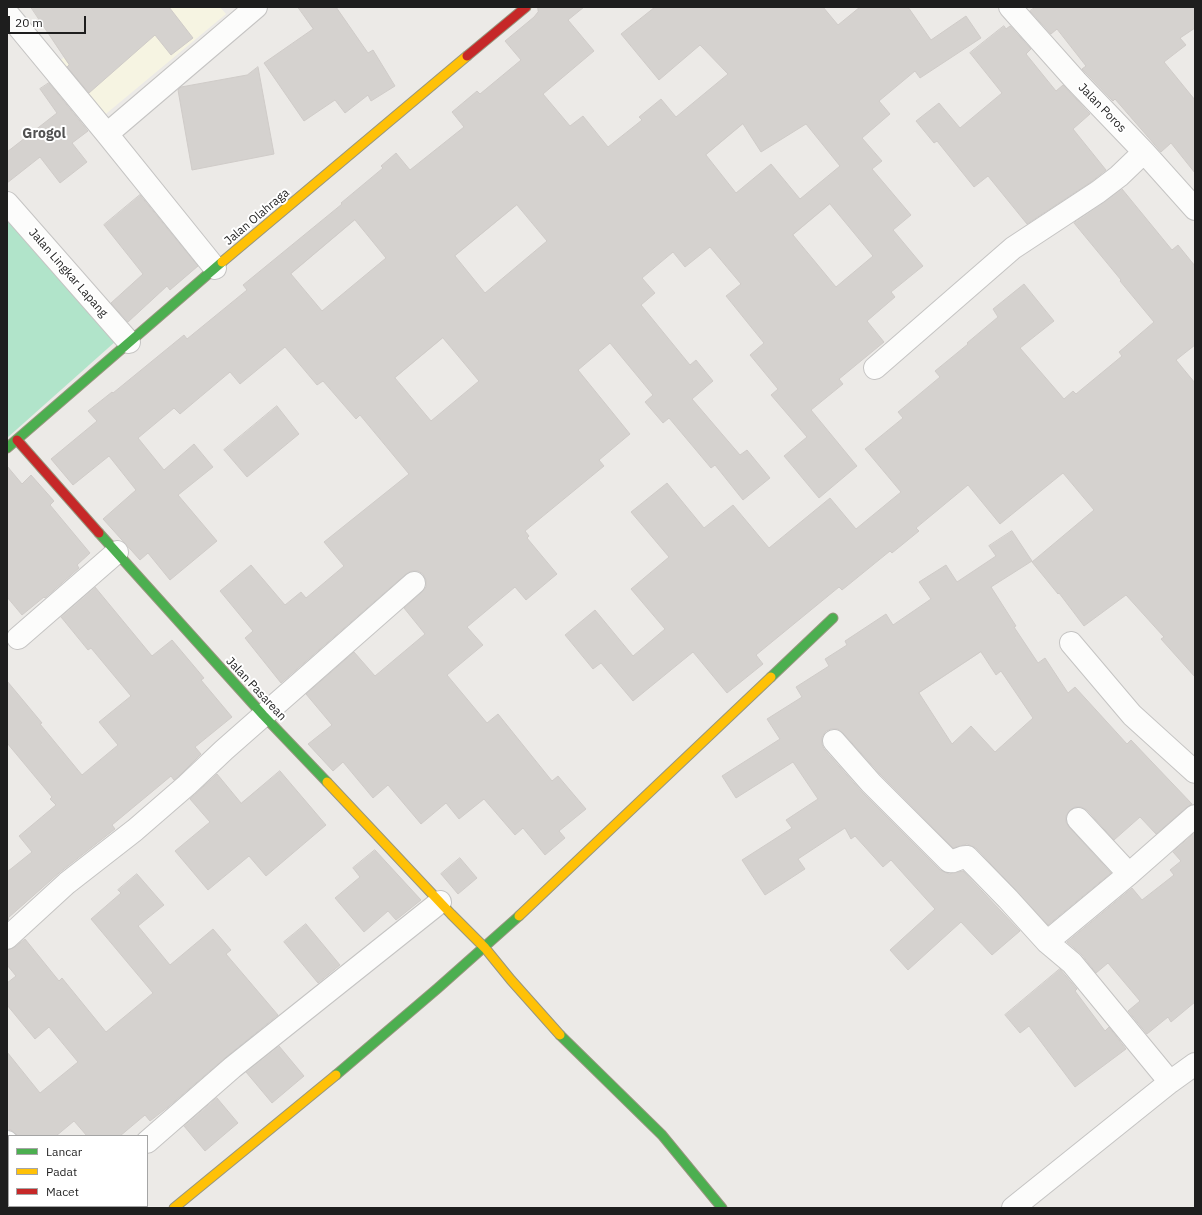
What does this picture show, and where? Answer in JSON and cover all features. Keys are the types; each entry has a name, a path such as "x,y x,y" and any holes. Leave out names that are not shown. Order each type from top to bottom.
{"street":[{"path":"107,134 256,7"},
{"name":"Jalan Olahraga","path":"7,448 215,268 526,7"},
{"name":"Jalan Poros","path":"1010,7 1076,81 1144,152 1195,209"},
{"path":"7,13 215,268"},
{"path":"875,368 1013,248 1098,192 1119,176 1144,152"},
{"name":"Jalan Lingkar Lapang","path":"7,203 128,342"},
{"name":"Jalan Pasarean","path":"17,440 152,593 263,715 485,948 558,1033 662,1135 722,1208"},
{"path":"18,638 117,552"},
{"path":"7,938 67,883 135,830 181,790 263,715 414,583"},
{"path":"174,1208 302,1103 485,948 530,907 833,618"},
{"path":"1071,643 1132,715 1195,772"},
{"path":"834,741 871,782 949,862 967,857 1008,898 1047,942 1072,963 1170,1082"},
{"path":"1047,942 1129,874 1195,816"},
{"path":"1078,819 1129,874"},
{"path":"148,1141 233,1067 440,902"},
{"path":"1013,1208 1170,1082 1195,1064"}],"shaded area":[{"path":"124,7 220,7 226,14 101,118 56,64"}],"green space":[{"path":"7,219 116,341 7,438"}],"building":[{"path":"31,7 169,7 193,38 171,55 155,35 89,93 67,67 69,65"},
{"path":"298,7 336,7 368,53 373,50 395,86 371,101 368,95 345,113 335,100 304,121 264,63 313,29"},
{"path":"538,7 584,7 568,20 594,51 543,94 570,126 583,116 608,147 642,120 639,117 661,99 676,117 728,74 700,45 659,80 621,34 655,7 823,7 838,25 860,7 908,7 931,40 966,16 981,38 920,78 915,71 879,101 890,114 862,138 882,161 872,169 911,215 893,230 923,266 891,292 895,297 867,321 884,342 839,379 843,384 811,410 857,466 819,498 784,456 807,437 771,395 778,389 750,355 764,343 726,296 741,284 710,247 685,267 673,252 642,278 655,293 641,305 690,365 696,360 713,381 692,399 740,455 747,450 770,478 743,500 715,465 711,468 669,418 663,423 645,402 653,395 610,343 578,370 630,434 599,460 604,466 525,531 529,536 527,538 557,574 526,600 515,587 467,627 483,645 447,675 487,723 498,714 552,781 558,776 586,809 559,831 565,838 545,855 523,828 515,835 484,799 459,819 446,803 421,824 388,785 373,798 343,762 333,771 308,744 332,725 306,694 354,652 375,676 425,634 404,608 426,587 426,580 423,574 418,571 412,571 406,574 281,683 245,638 253,631 220,591 251,565 285,605 301,592 306,598 344,566 324,542 409,474 360,415 356,419 323,381 317,385 285,347 240,384 230,372 180,414 174,408 138,438 164,470 194,444 213,467 178,495 217,541 170,580 148,553 140,560 103,519 136,490 109,456 73,485 51,459 97,421 88,411 112,392 113,393 184,335 187,339 247,290 243,285 342,204 341,203 383,168 381,166 396,153 410,170 464,127 452,112 477,91 480,94 521,60 505,41 538,12","holes":["743,124 761,152 806,124 840,166 800,199 771,164 736,193 706,155","830,204 873,256 836,287 793,235","517,205 547,241 485,293 455,256","355,220 386,258 322,311 291,274","443,338 479,381 431,421 395,378"]},
{"path":"1036,7 1195,7 1195,28 1180,38 1186,45 1164,62 1195,100 1195,173 1171,143 1161,152 1115,99 1113,101 1082,69 1086,66 1057,29 1051,34 1030,11"},
{"path":"1004,26 1006,29 1010,26 1031,49 1026,54 1056,91 1063,85 1090,114 1073,129 1106,170 1091,182 1027,224 988,176 974,187 937,141 934,143 916,121 939,103 960,128 1002,93 970,53"},
{"path":"258,67 274,154 192,170 178,90 181,87 247,75"},
{"path":"49,83 88,131 72,143 87,162 60,183 40,157 7,183 7,152 57,113 40,89"},
{"path":"1122,189 1172,250 1178,245 1195,266 1195,345 1176,360 1195,383 1195,677 1161,639 1164,637 1126,595 1084,626 1059,593 1058,594 1032,562 1094,510 1063,473 1000,524 968,485 916,528 919,531 892,553 890,551 842,590 839,587 756,655 763,664 727,693 693,652 633,701 601,663 593,669 565,635 595,610 633,656 665,629 631,589 669,557 631,512 667,483 704,528 733,505 769,548 830,498 856,529 901,492 865,449 903,418 898,412 940,377 935,371 998,317 993,309 1024,284 1054,321 1020,348 1064,399 1073,391 1076,394 1122,356 1119,352 1154,322 1074,223"},
{"path":"140,195 198,266 170,290 167,286 128,322 111,303 143,274 104,225"},
{"path":"277,406 299,434 247,477 224,450"},
{"path":"7,466 22,484 31,475 54,501 50,505 90,553 77,565 79,568 45,598 44,597 22,615 7,597"},
{"path":"1012,531 1032,561 991,587 1016,626 1014,627 1038,663 1045,658 1068,693 1075,687 1127,744 1131,740 1192,804 1156,834 1140,817 1114,840 1087,810 1081,807 1075,807 1070,810 1066,816 1066,822 1069,827 1111,873 1048,925 976,848 967,844 953,848 880,774 843,733 838,729 826,731 822,737 824,749 862,792 940,870 949,874 963,871 1020,931 992,955 961,922 908,970 890,950 935,909 891,860 883,867 855,836 851,839 845,828 798,859 805,869 765,895 742,860 792,828 786,820 818,799 793,762 736,798 722,776 780,739 767,719 802,697 796,687 829,666 825,659 847,645 845,641 886,614 893,625 931,599 919,582 946,565 957,582 996,556 989,546","holes":["981,652 996,675 1001,671 1033,718 995,752 971,726 952,744 919,693"]},
{"path":"95,587 152,656 172,640 204,678 201,680 232,717 195,747 201,754 179,776 174,780 171,776 112,825 115,829 59,873 8,918 9,919 7,921 7,872 32,852 19,836 56,805 50,799 52,797 7,743 7,681 82,775 118,745 99,722 131,696 91,648 88,650 61,617"},
{"path":"280,771 326,825 266,876 249,856 208,890 175,851 210,822 190,799 217,774 241,803"},
{"path":"1195,833 1195,1002 1171,1022 1168,1017 1147,1034 1128,1011 1140,1001 1108,963 1096,973 1082,955 1067,942 1132,888 1142,900 1174,875 1170,870 1181,861 1173,852"},
{"path":"375,850 421,900 396,920 388,911 364,932 335,898 360,877 353,868"},
{"path":"460,858 477,878 458,894 441,874"},
{"path":"137,874 164,905 138,926 170,965 213,929 231,950 226,954 278,1015 150,1121 145,1115 121,1135 86,1135 74,1121 57,1135 17,1135 11,1130 7,1130 7,1052 40,1093 78,1062 49,1027 35,1039 7,1005 7,983 16,976 7,965 7,950 15,947 25,939 59,981 62,978 106,1032 153,993 91,919 121,893 118,890"},
{"path":"306,924 340,965 318,983 284,942"},
{"path":"1060,969 1077,989 1075,991 1105,1031 1109,1027 1126,1049 1075,1087 1029,1026 1020,1033 1005,1015"},
{"path":"279,1046 304,1076 272,1103 246,1072"},
{"path":"217,1098 238,1123 205,1151 184,1126"}],"traffic: fast":[{"path":"7,448 222,262"},
{"path":"99,533 263,715 327,782"},
{"path":"771,677 833,618"},
{"path":"336,1075 438,988 519,916"},
{"path":"560,1035 662,1135 722,1208"}],"traffic: slow":[{"path":"222,262 467,56"},
{"path":"519,916 771,677"},
{"path":"327,782 485,948 511,980 560,1035"},
{"path":"174,1208 336,1075"}],"traffic: jam":[{"path":"467,56 526,7"},
{"path":"17,440 99,533"}],"district":[{"name":"Grogol","path":"44,134"}]}
